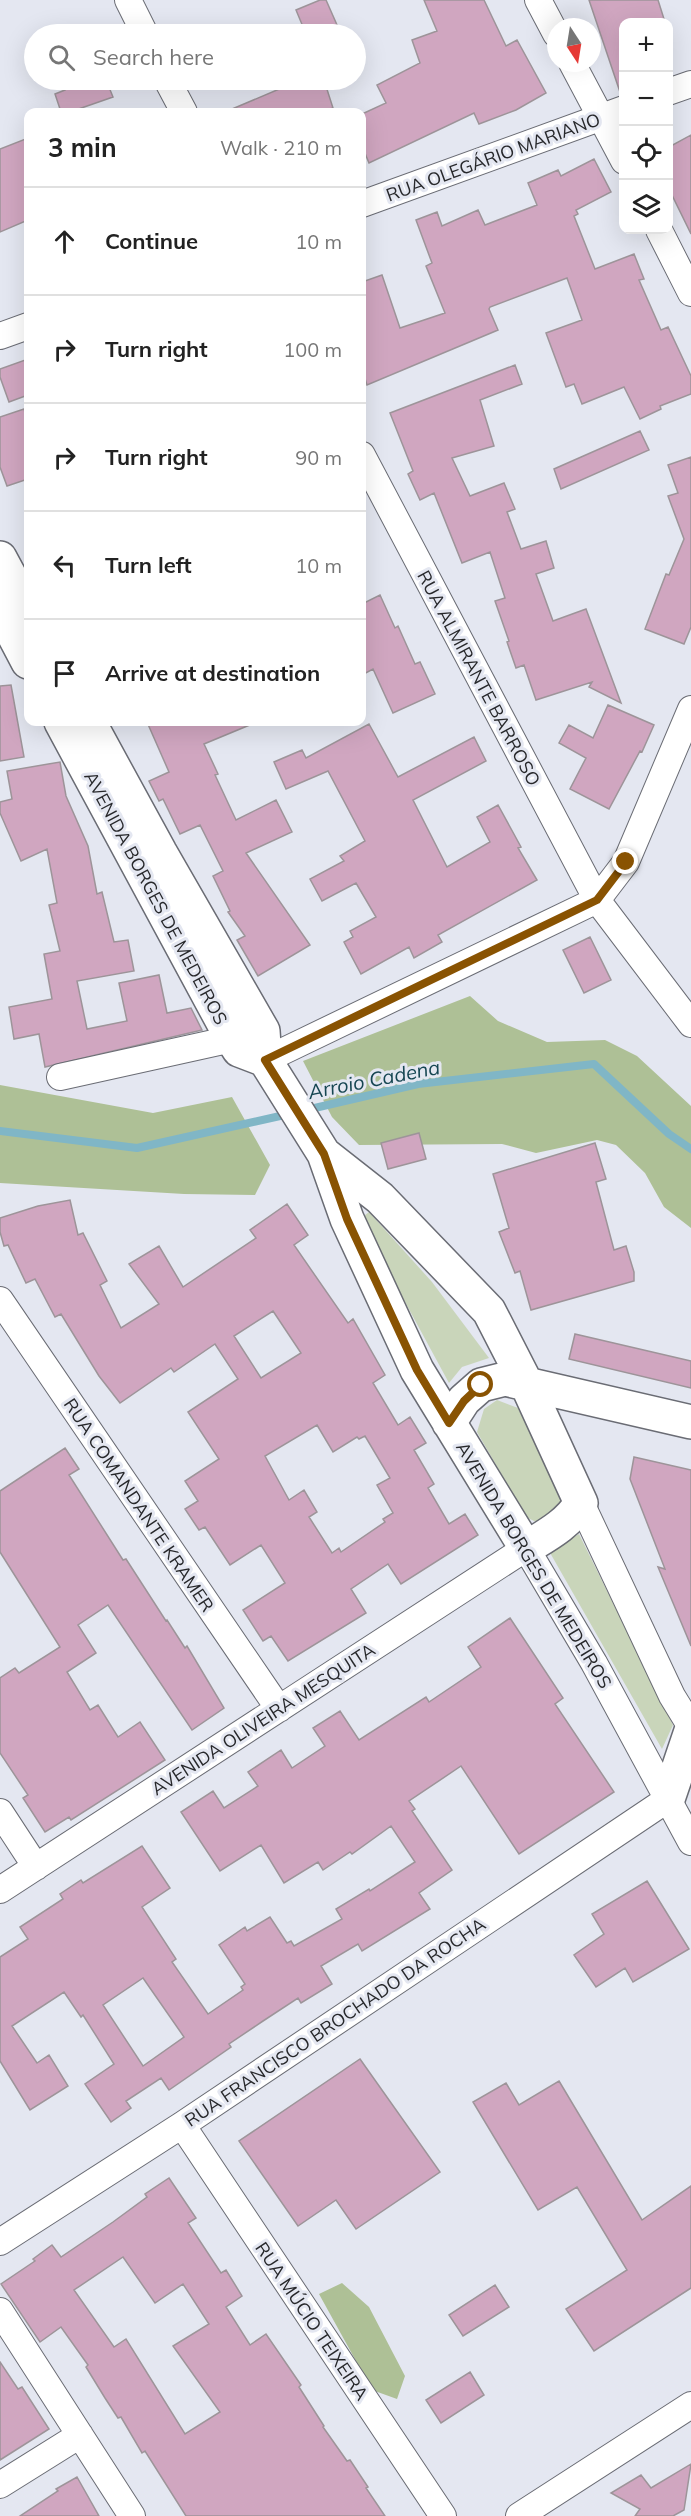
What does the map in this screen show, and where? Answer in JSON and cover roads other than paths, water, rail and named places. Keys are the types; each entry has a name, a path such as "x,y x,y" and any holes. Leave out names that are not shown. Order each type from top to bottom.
{"main road":[{"path":"0,558 24,603"},
{"path":"0,609 24,654"},
{"name":"AVENIDA BORGES DE MEDEIROS","path":"63,726 232,1039 239,1050 270,1068"},
{"name":"AVENIDA BORGES DE MEDEIROS","path":"91,726 160,852 263,1031 270,1068 324,1154 347,1219 417,1370 526,1548"},
{"name":"AVENIDA BORGES DE MEDEIROS","path":"324,1154 380,1198 489,1311 526,1383 581,1503"},
{"path":"449,1423 464,1401 481,1385 505,1379 691,1422"},
{"path":"526,1548 556,1530 572,1516 581,1503"},
{"path":"668,1799 691,1729"}],"street":[{"path":"128,0 140,24"},
{"path":"538,0 548,18"},
{"path":"579,72 612,113 619,141"},
{"path":"673,91 691,84"},
{"path":"172,90 182,108"},
{"name":"RUA OLEGÁRIO MARIANO","path":"366,203 612,113"},
{"path":"661,234 691,293"},
{"path":"0,336 24,327"},
{"name":"RUA ALMIRANTE BARROSO","path":"366,463 597,900 691,1024"},
{"path":"270,1068 597,900 626,862 691,709"},
{"path":"60,1077 232,1039"},
{"name":"RUA COMANDANTE KRAMER","path":"0,1300 279,1709"},
{"name":"AVENIDA BORGES DE MEDEIROS","path":"581,1503 672,1696 691,1729"},
{"name":"AVENIDA OLIVEIRA MESQUITA","path":"0,1890 526,1548"},
{"name":"AVENIDA BORGES DE MEDEIROS","path":"526,1548 583,1644 691,1842"},
{"name":"RUA FRANCISCO BROCHADO DA ROCHA","path":"0,2242 182,2125 668,1799"},
{"path":"0,1812 36,1867"},
{"name":"RUA MÚCIO TEIXEIRA","path":"182,2125 443,2516"},
{"path":"0,2311 132,2516"},
{"path":"519,2516 691,2404"},
{"path":"0,2485 80,2435"}],"waterway":[{"name":"Arroio Cadena","path":"306,1110 418,1084 594,1064 669,1134 691,1149"},
{"name":"Arroio Cadena","path":"0,1131 137,1148 289,1114"}]}
